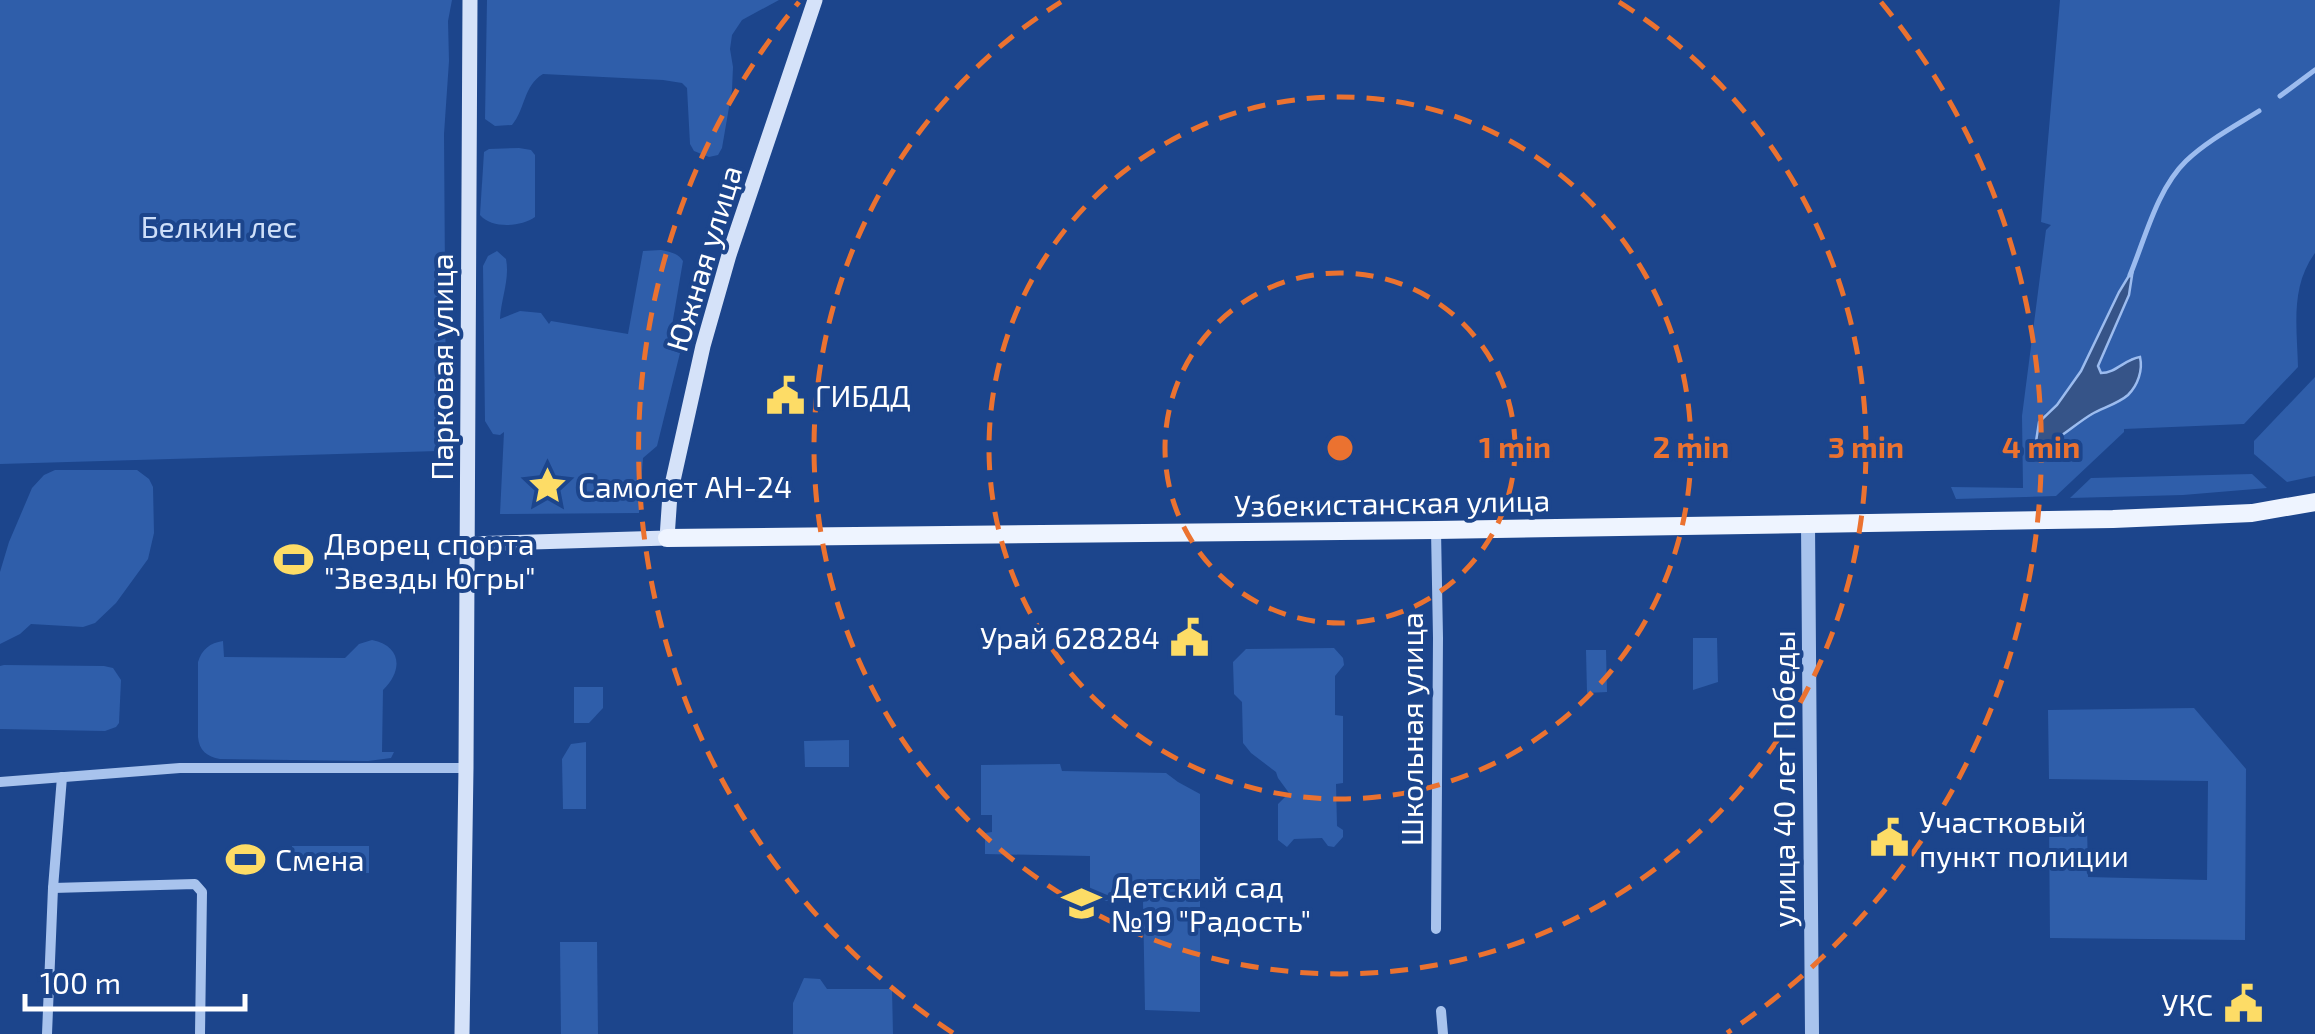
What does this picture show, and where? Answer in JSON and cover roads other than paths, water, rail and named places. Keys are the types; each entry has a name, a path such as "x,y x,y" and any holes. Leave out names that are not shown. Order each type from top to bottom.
{"main road":[{"name":"Парковая улица","path":"462,1034 470,0"},
{"name":"Южная улица","path":"667,538 670,494 729,255 815,0"},
{"name":"Узбекистанская улица","path":"468,544 2176,518 2252,513 2315,502"}],"street":[{"name":"улица 40 лет Победы","path":"1808,524 1812,1034"},
{"name":"Школьная улица","path":"1436,530 1436,928"},
{"path":"0,782 180,768 466,768"},
{"path":"47,1034 62,777"},
{"path":"53,888 194,884 200,888 200,1034"},
{"path":"1441,1010 1442,1034"}],"waterway":[{"path":"2280,96 2315,70"},
{"path":"2130,275 2159,200 2176,172 2203,147 2259,111"}],"place":[{"name":"ГИБДД","path":"785,395"},
{"name":"Самолет АН-24","path":"548,486"},
{"name":"Дворец спорта \"Звезды Югры\"","path":"294,560"},
{"name":"Урай 628284","path":"1190,637"},
{"name":"Участковый пункт полиции","path":"1889,838"},
{"name":"Смена","path":"245,859"},
{"name":"Детский сад №19 \"Радость\"","path":"1081,903"},
{"name":"УКС","path":"2243,1004"}],"park label":[{"name":"Белкин лес","path":"219,226"}]}
